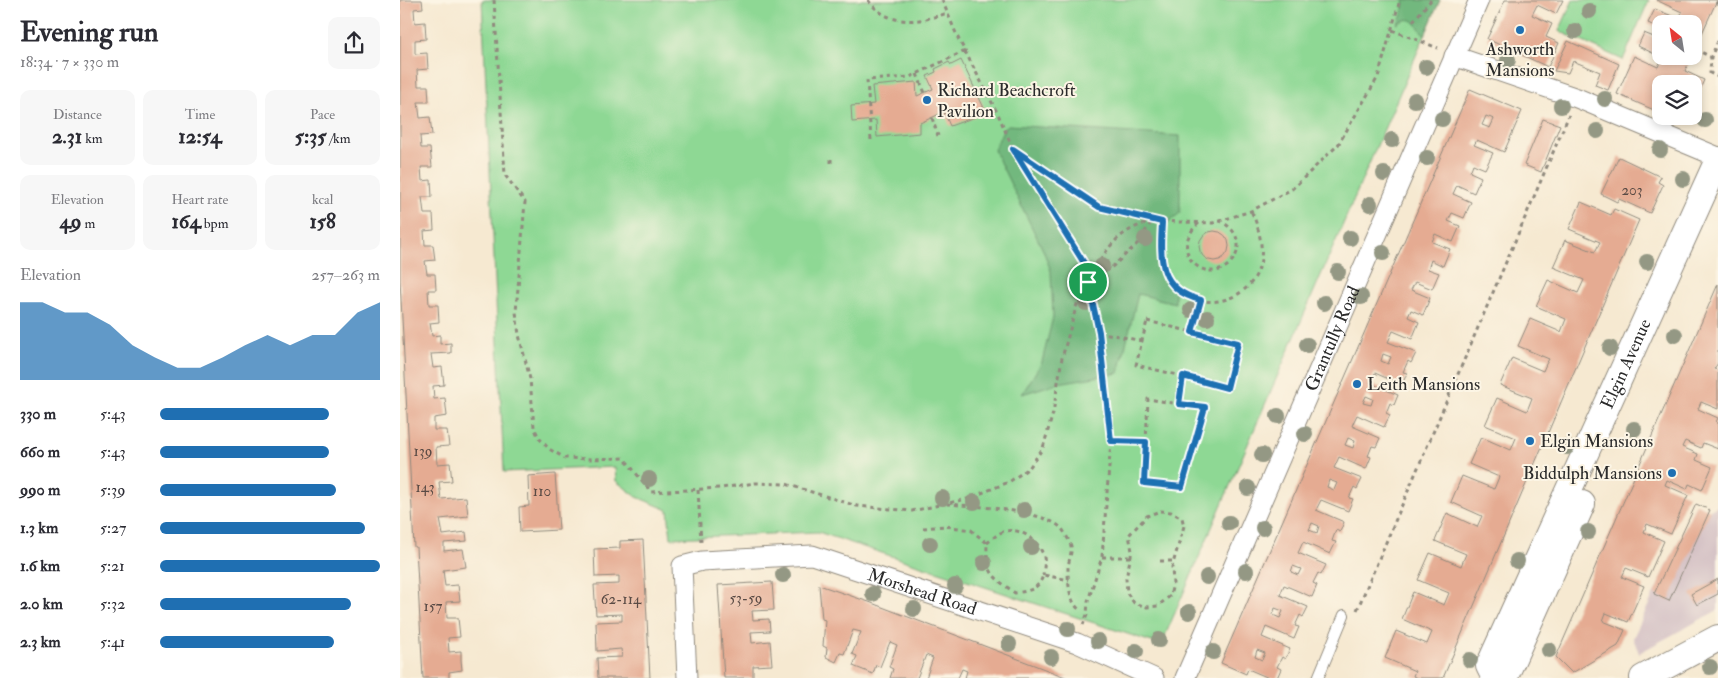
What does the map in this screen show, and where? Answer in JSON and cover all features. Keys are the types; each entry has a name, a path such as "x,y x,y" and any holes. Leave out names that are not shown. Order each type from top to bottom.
{"street":[{"name":"Grantully Road","path":"1185,678 1479,0"},
{"path":"1454,56 1576,98 1718,158"},
{"name":"Elgin Avenue","path":"1718,158 1489,666 1496,678 1506,674 1718,200"},
{"name":"Morshead Road","path":"688,678 682,566 702,561 812,555 1077,643 1154,678"},
{"path":"1643,678 1718,638"}],"lane":[{"path":"1318,678 1344,615"}],"path":[{"path":"494,0 505,175 525,202 516,312 519,335 530,379 534,427 539,438 549,449 565,458 591,460 624,458 651,492 698,490 756,483 786,484 857,506 912,511 967,499 1009,482 1030,468 1043,448 1053,413 1064,349 1077,304 1088,282 1103,255 1121,234 1135,226 1152,221"},
{"path":"868,0 875,9 892,19 915,22 947,13"},
{"path":"942,0 965,51 998,114 1013,149 1084,263 1099,332 1111,441 1102,557 1088,601 1087,615"},
{"path":"1013,149 1099,207 1152,221 1200,223 1220,221 1251,211 1292,189 1338,145 1378,77 1400,0"},
{"path":"1413,21 1431,0"},
{"path":"1392,30 1423,41 1454,56"},
{"path":"1718,41 1712,57 1710,73 1718,77"},
{"path":"871,140 867,80 910,77 965,51"},
{"path":"1702,52 1712,57"},
{"path":"917,74 925,92"},
{"path":"1355,614 1576,98"},
{"path":"932,118 938,136"},
{"path":"831,160 831,165"},
{"path":"1162,222 1162,265 1175,288 1181,294 1201,300 1217,302 1241,293 1252,282 1258,270 1262,258 1259,233 1251,211"},
{"path":"1088,282 1112,267 1136,244 1152,221"},
{"path":"1200,223 1188,236 1186,244 1188,253 1198,267 1206,271 1215,271 1223,269 1230,264 1236,256 1238,248 1234,231 1220,221"},
{"path":"1192,332 1201,300"},
{"path":"1147,321 1192,332 1238,343 1227,388 1136,365 1147,321"},
{"path":"1099,332 1142,341"},
{"path":"1179,404 1183,376"},
{"path":"1148,399 1179,404 1205,407 1182,487 1144,483 1148,399"},
{"path":"1111,441 1146,442"},
{"path":"698,490 702,561"},
{"path":"942,504 1020,512 1048,521 1061,528 1071,546 1068,570 1069,580 1073,602 1079,609"},
{"path":"1160,511 1171,512 1182,518 1184,526 1172,567 1173,584 1170,596 1158,606 1147,607 1134,603 1127,593 1126,578 1131,557 1130,535 1147,516 1160,511"},
{"path":"923,528 946,526 970,530 987,543"},
{"path":"1021,531 1032,539 1043,553 1042,581 1034,589 1015,594 995,579 988,566 987,543 1001,532 1021,531"},
{"path":"1102,557 1131,557"},
{"path":"1160,561 1174,561"},
{"path":"1043,575 1069,580"}],"shaded area":[{"path":"1696,504 1710,510 1718,506 1718,610 1639,653 1633,638"}],"green space":[{"path":"482,0 1440,0 1161,645 818,532 671,538 668,510 637,497 616,481 615,467 504,472"},
{"path":"1405,0 1440,0 1425,35 1411,20 1397,24 1402,15"},
{"path":"1573,0 1649,0 1623,60 1559,31"},
{"path":"1008,125 1180,136 1180,213 1162,227 1162,265 1175,288 1175,303 1138,294 1119,373 1058,383 1022,394 1042,362 1053,317 1051,271 1043,250 994,150 1004,128"}],"building":[{"path":"400,0 422,0 423,8 414,9 415,23 425,22 426,39 415,40 415,54 427,53 428,69 417,70 418,86 428,86 429,102 418,102 420,118 430,117 432,135 420,136 421,148 430,148 432,167 421,167 422,181 431,180 432,197 422,197 424,214 433,214 434,230 424,231 425,245 433,245 435,260 425,261 427,274 435,274 436,290 428,290 429,305 438,305 439,322 430,323 432,336 440,335 440,344 451,343 451,353 431,354 433,368 442,367 444,385 433,386 434,399 445,398 447,416 434,418 434,430 447,430 449,446 436,447 437,464 450,463 452,481 439,482 441,499 466,497 468,516 440,519 443,535 466,532 467,541 444,543 444,551 463,549 466,567 443,570 445,586 458,585 460,601 446,602 447,618 458,618 460,637 448,638 449,652 461,651 462,670 449,672 449,678 423,678 400,280"},
{"name":"Ashworth Mansions","path":"1505,0 1563,0 1556,14 1537,5 1532,15 1552,24 1546,37 1559,43 1548,67 1487,39"},
{"path":"1656,0 1717,0 1702,33 1702,15 1681,15 1682,12"},
{"path":"1655,9 1669,15 1652,15"},
{"path":"1652,15 1652,25 1648,23"},
{"path":"1644,33 1652,36 1652,53 1638,46"},
{"path":"1568,41 1619,64 1608,90 1595,85 1600,72 1573,61 1568,73 1554,71"},
{"path":"1634,56 1658,67 1659,65 1688,65 1685,71 1693,75 1652,75 1652,109 1617,94"},
{"name":"Richard Beachcroft Pavilion","path":"961,60 985,110 974,115 975,117 950,126 944,112 920,123 920,133 877,137 876,120 852,122 851,106 874,104 872,86 916,82 917,96 933,89 927,76 936,72 935,69 949,62 951,65"},
{"name":"Leith Mansions","path":"1470,89 1522,111 1504,152 1477,140 1474,145 1493,153 1485,169 1473,164 1470,172 1481,177 1474,193 1457,185 1453,194 1471,202 1464,218 1452,213 1448,221 1460,226 1453,242 1435,234 1432,242 1450,249 1443,266 1431,260 1428,269 1439,273 1432,289 1415,282 1411,290 1430,298 1423,315 1411,310 1408,317 1419,322 1412,339 1393,331 1388,342 1416,353 1411,363 1408,361 1403,372 1407,373 1402,385 1375,373 1370,383 1398,395 1394,405 1390,403 1386,413 1390,415 1384,427 1357,415 1354,421 1352,426 1380,438 1376,447 1372,446 1368,456 1371,457 1366,469 1339,457 1334,468 1362,479 1357,489 1354,487 1349,498 1353,499 1348,511 1321,500 1316,510 1344,522 1340,532 1336,530 1332,541 1336,542 1330,554 1303,542 1298,553 1326,565 1321,575 1318,573 1313,583 1317,585 1312,597 1284,585 1280,595 1308,607 1303,617 1300,615 1295,626 1299,627 1294,639 1266,627 1262,637 1290,649 1285,659 1282,657 1277,667 1281,669 1277,678 1269,678 1248,669 1246,674 1221,663","holes":["1486,116 1494,119 1490,128 1482,125","1383,354 1391,357 1388,364 1381,361","1366,396 1373,399 1371,405 1363,403","1348,438 1355,441 1353,448 1345,445","1329,480 1337,483 1334,490 1327,487","1312,523 1319,526 1317,533 1309,530","1293,566 1301,569 1298,575 1291,572","1275,608 1283,611 1280,618 1273,615","1257,650 1265,653 1262,660 1255,657"]},
{"path":"1543,119 1560,125 1541,172 1524,165"},
{"path":"1619,157 1661,177 1658,182 1663,185 1650,213 1619,199 1617,202 1601,194"},
{"name":"Elgin Mansions","path":"1581,202 1611,215 1614,209 1639,220 1443,678 1417,678 1413,676 1415,671 1385,658 1396,631 1427,644 1432,632 1402,619 1413,592 1444,605 1449,593 1418,580 1430,553 1461,566 1466,554 1435,541 1447,513 1477,527 1482,516 1451,502 1462,476 1494,489 1499,477 1469,464 1481,437 1511,450 1516,438 1485,425 1497,398 1527,411 1532,398 1500,385 1512,358 1543,371 1549,359 1518,346 1530,319 1561,332 1566,319 1536,306 1548,280 1578,293 1584,280 1553,267 1565,240 1595,252 1600,242 1569,229"},
{"path":"1214,231 1220,232 1228,240 1228,252 1220,260 1214,261 1208,260 1200,252 1199,246 1200,240 1208,232"},
{"name":"Biddulph Mansions","path":"1718,284 1718,363 1714,369 1718,370 1718,409 1701,402 1698,409 1718,418 1716,422 1718,423 1718,449 1703,443 1701,448 1685,441 1682,447 1698,454 1696,460 1712,467 1702,490 1689,484 1687,489 1667,480 1665,485 1688,495 1671,534 1647,524 1644,532 1664,541 1648,577 1626,568 1622,577 1644,586 1628,622 1606,613 1603,621 1625,630 1618,646 1572,673 1556,657"},
{"path":"555,474 559,530 520,532 519,507 529,506 528,476"},
{"path":"1696,504 1710,510 1669,601 1654,594"},
{"path":"643,540 650,678 598,678 597,658 622,657 621,649 597,651 596,622 622,621 622,614 596,615 594,585 619,584 619,576 595,577 594,549 620,548 620,541"},
{"path":"1718,579 1718,594 1697,605 1691,594"},
{"path":"772,582 774,610 752,611 753,620 769,619 770,631 751,632 752,643 770,641 772,665 753,666 753,678 724,678 718,585"},
{"path":"819,585 869,602 1068,678 965,678 967,671 962,669 958,678 926,678 933,658 926,655 917,678 890,678 893,669 889,667 897,645 890,642 880,667 876,665 873,674 853,666 857,656 852,654 861,632 853,630 844,654 840,653 836,662 826,657 827,648 823,646 825,620 822,619"}],"place":[{"name":"Ashworth Mansions","path":"1520,30"},
{"name":"Richard Beachcroft Pavilion","path":"927,100"},
{"name":"Leith Mansions","path":"1357,384"},
{"name":"Elgin Mansions","path":"1530,441"},
{"name":"Biddulph Mansions","path":"1672,473"}],"route":[{"path":"1013,149 1099,207 1162,222 1162,265 1167,276 1181,294 1201,300 1192,332 1238,343 1227,388 1183,376 1179,404 1205,407 1182,487 1144,483 1146,442 1111,441 1099,332 1088,282 1084,263 1013,149"}]}
